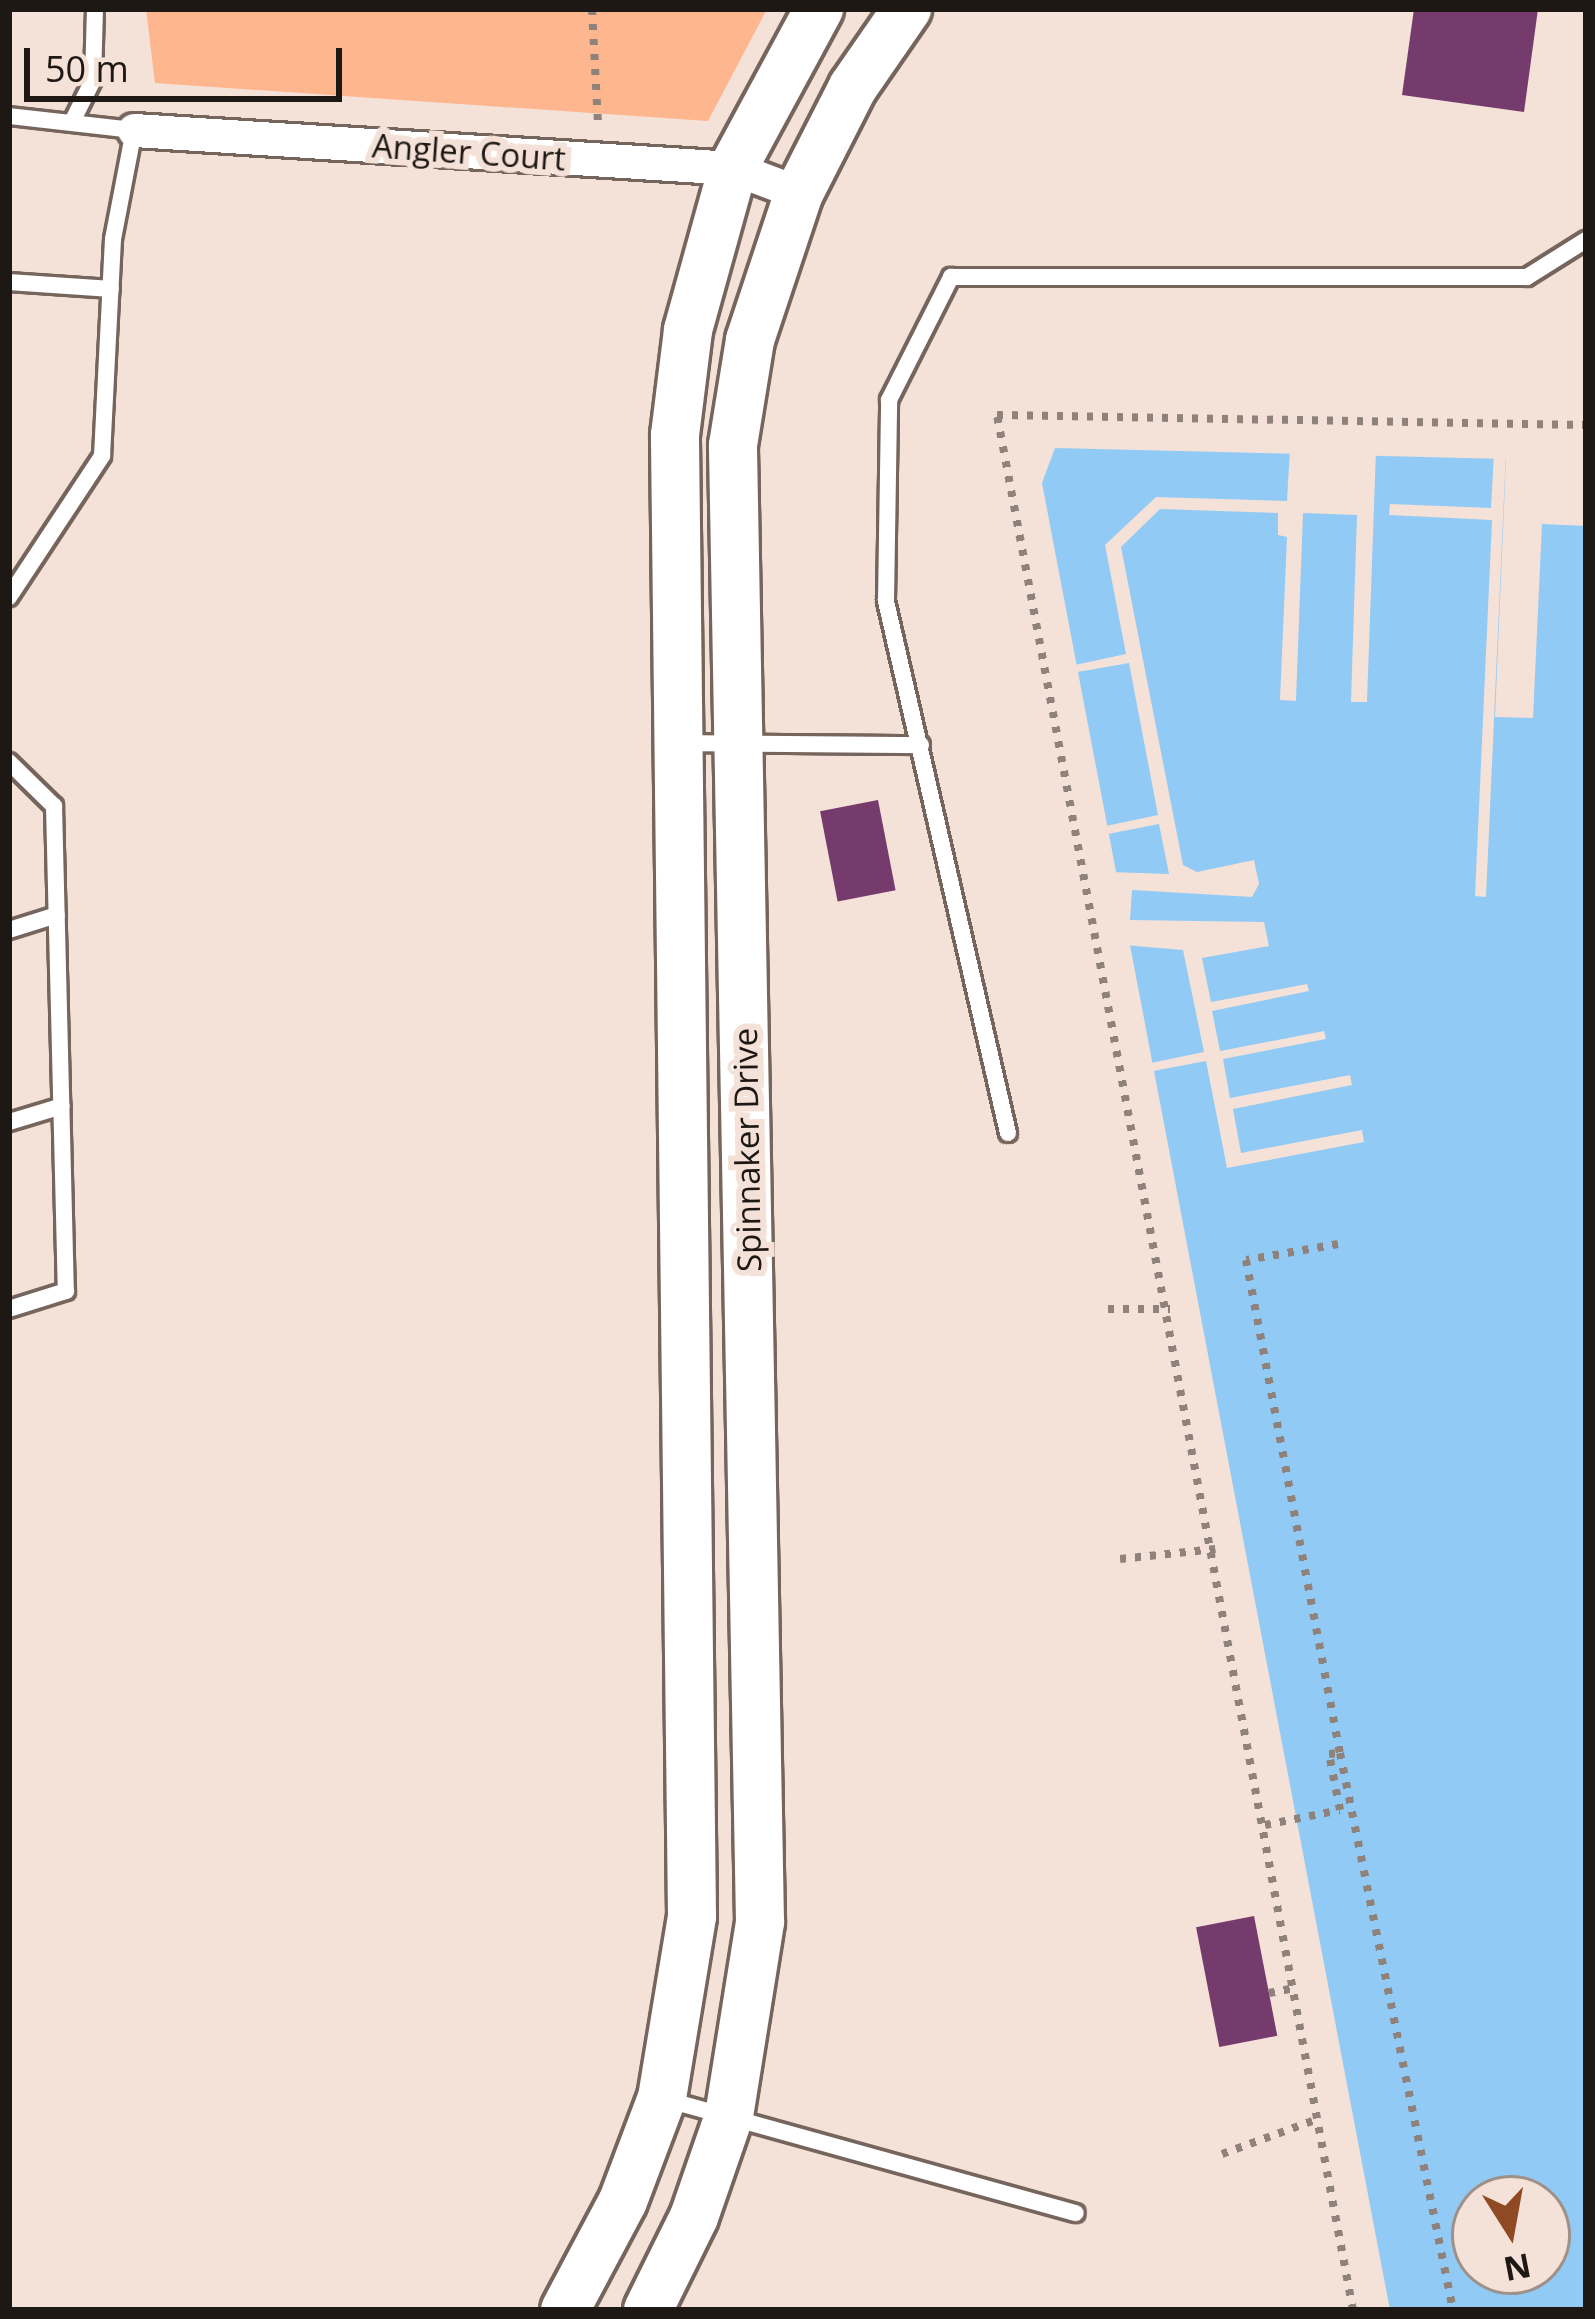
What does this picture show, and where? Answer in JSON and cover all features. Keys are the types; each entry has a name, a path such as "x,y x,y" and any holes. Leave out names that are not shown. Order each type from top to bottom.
{"street":[{"name":"Spinnaker Drive","path":"565,2310 623,2201 662,2098 680,2022 693,1840 674,742 675,435 688,330 733,168 819,9"},
{"name":"Spinnaker Drive","path":"648,2310 694,2217 729,2116 748,2029 761,1839 733,445 750,340 800,193 853,87 907,9"},
{"name":"Angler Court","path":"134,130 733,168 800,193"}],"lane":[{"path":"74,118 93,80 95,9"},
{"path":"9,116 74,118 134,130 111,289 102,456 9,597"},
{"path":"1008,1133 886,601 889,400 951,278 1527,277 1586,240"},
{"path":"9,282 111,289"},
{"path":"674,742 921,745"},
{"path":"9,762 54,806 66,1291 9,1310"},
{"path":"9,930 56,914"},
{"path":"9,1123 62,1106"},
{"path":"662,2098 1076,2213"}],"path":[{"path":"592,9 600,160"},
{"path":"1353,2310 1171,1309 997,415 1586,425"},
{"path":"1338,1244 1246,1260 1453,2310"},
{"path":"1108,1309 1171,1309"},
{"path":"1120,1559 1215,1549"},
{"path":"1265,1825 1340,1810 1329,1754 1340,1753"},
{"path":"1269,1993 1295,1988"},
{"path":"1222,2153 1318,2119"}],"shaded area":[{"path":"146,9 767,9 708,121 155,83"}],"water":[{"path":"1055,448 1506,459 1495,717 1533,718 1542,524 1586,526 1586,2310 1390,2310 1042,483"}],"pier":[{"path":"1290,448 1376,450 1367,702 1351,702 1357,515 1303,513 1296,701 1280,700 1287,537 1278,535 1278,513 1160,509 1121,547 1183,865 1197,872 1254,860 1259,884 1252,897 1132,890 1130,920 1264,922 1269,946 1202,958 1211,1002 1307,984 1309,991 1212,1011 1220,1051 1324,1031 1326,1039 1223,1059 1230,1098 1350,1075 1352,1085 1233,1109 1241,1153 1362,1130 1364,1142 1227,1168 1206,1061 1148,1072 1146,1064 1204,1052 1183,950 1124,945 1110,872 1169,874 1159,824 1103,835 1101,827 1158,815 1129,663 1072,673 1070,666 1126,654 1105,545 1156,497 1287,501"},
{"path":"1494,453 1506,453 1486,897 1475,896 1492,520 1389,515 1390,504 1491,508"}],"building":[{"path":"1414,9 1538,9 1524,112 1402,95"},
{"path":"878,800 896,890 838,902 820,811"},
{"path":"1254,1916 1277,2036 1219,2047 1196,1927"}]}
